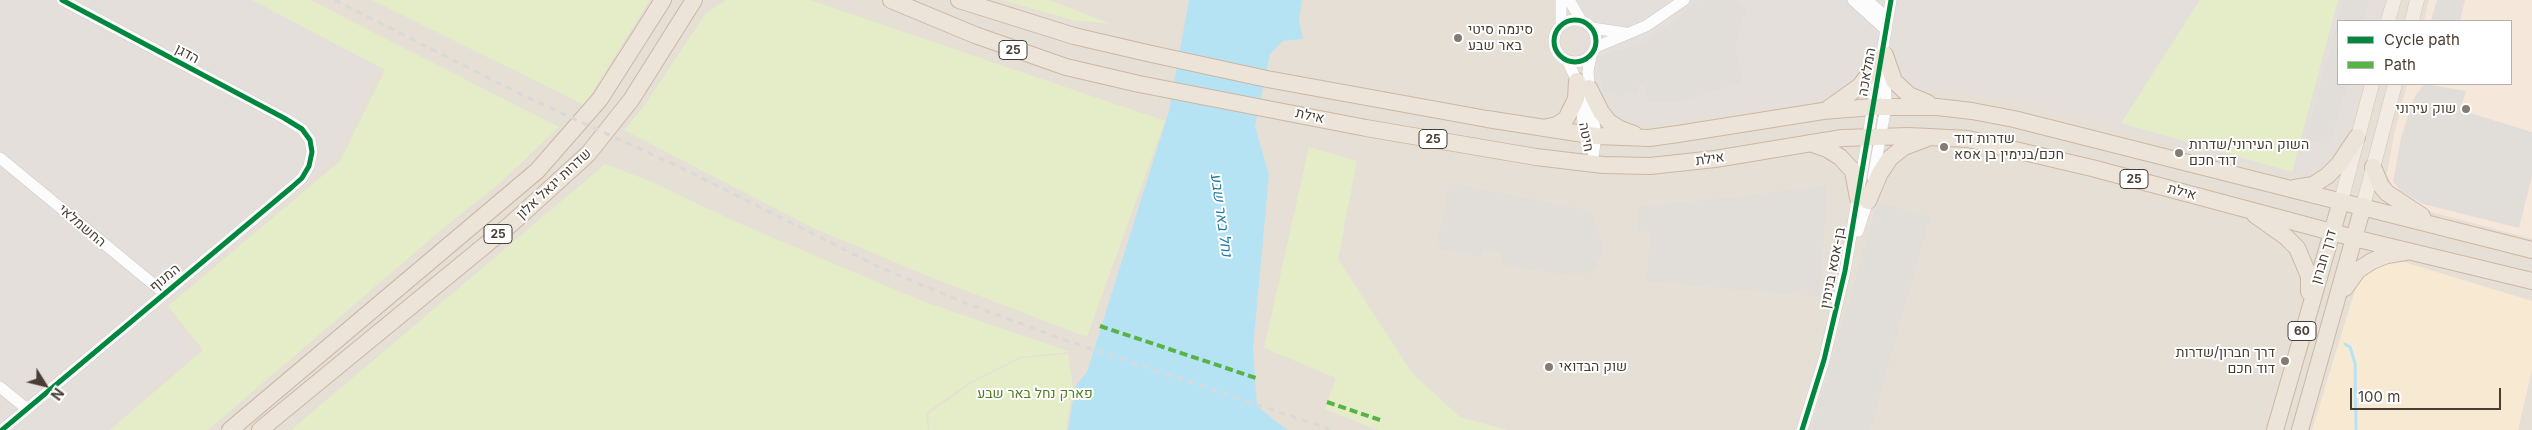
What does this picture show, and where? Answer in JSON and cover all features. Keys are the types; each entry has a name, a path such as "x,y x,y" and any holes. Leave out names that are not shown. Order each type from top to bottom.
{"highway":[{"name":"שדרות יגאל אלון","path":"230,430 537,170 600,100 663,0"},
{"name":"שדרות יגאל אלון","path":"260,430 511,224 588,154 631,100 694,0"},
{"name":"אילת","path":"891,0 974,35 1036,58 1140,84 1366,128 1592,164 1650,166 1715,159 1808,143 1875,136 1968,139 2008,147 2354,238 2414,250 2532,281"},
{"name":"אילת","path":"959,0 1065,34 1147,54 1267,78 1541,128 1590,135 1649,138 1711,131 1823,111 1879,107 1937,107 1972,110 2363,206 2532,250"},
{"path":"1885,41 1891,75 1901,88 1909,94 1937,107"},
{"path":"1823,111 1851,94 1871,73 1885,41"},
{"path":"1541,128 1556,125 1566,119 1583,84"},
{"path":"1583,84 1609,122 1620,129 1649,138"},
{"path":"1863,199 1890,158 1917,141 1934,137"},
{"path":"2276,186 2296,188 2313,185 2340,164 2357,137"},
{"path":"1808,143 1827,149 1840,157 1853,171 1863,199"},
{"path":"2373,167 2381,186 2387,193 2439,226"},
{"name":"דרך חברון","path":"2274,430 2341,201"},
{"name":"דרך חברון","path":"2300,430 2363,206"},
{"path":"2247,209 2286,237 2297,248 2309,276 2309,308"},
{"path":"2337,300 2350,280 2372,261 2388,254 2414,250"}],"main road":[{"path":"2388,20 2394,0"},
{"path":"2412,20 2418,0"},
{"name":"דרך חברון","path":"2341,201 2372,85"},
{"name":"דרך חברון","path":"2363,206 2395,85"}],"street":[{"name":"הדגן","path":"62,0 302,129"},
{"name":"חיטה","path":"1561,0 1561,25 1555,34 1554,46 1559,56 1568,62 1583,84 1592,164"},
{"path":"1570,0 1581,20 1592,28 1627,34"},
{"path":"1568,62 1583,62 1594,52 1646,26 1684,0"},
{"path":"1853,0 1885,41"},
{"path":"1866,0 1885,41"},
{"name":"המלאכה","path":"1879,107 1891,0"},
{"path":"1561,25 1570,20 1581,20"},
{"name":"חיטה","path":"1583,84 1594,52 1596,37 1592,28"},
{"name":"בן-אסא בנימין","path":"1802,430 1824,360 1863,199 1879,107"},
{"name":"המנוף","path":"2,430 302,178 309,166 312,152 310,140 302,129"},
{"name":"החשמלאי","path":"0,158 164,293"},
{"path":"0,387 27,409"}],"shaded area":[{"path":"0,0 2532,0 2532,430 0,430"},
{"path":"0,0 250,0 379,66 335,158 163,305 197,350 108,430 0,430"},
{"path":"1567,0 2383,0 2378,20 2337,20 2337,85 2361,85 2345,146 2310,176 2279,171 2060,112 1951,89 1814,102 1643,126 1614,113 1593,87 1579,59"},
{"path":"1700,0 1736,0 1746,9 1735,48 1742,73 1738,83 1675,103 1648,101 1644,85 1638,86 1637,94 1617,96 1603,93 1597,57 1646,42"},
{"path":"2343,0 2369,0 2363,20 2338,20"},
{"name":"שוק עירוני","path":"2429,0 2532,0 2532,239 2424,210 2394,189 2387,174 2394,134 2407,85 2512,85 2512,20 2424,20"},
{"path":"2437,0 2465,0 2460,20 2431,20"},
{"path":"2337,23 2337,85 2347,85 2330,145 2306,139"},
{"name":"שוק עירוני","path":"2423,85 2466,91 2460,110 2532,132 2532,176 2519,228 2423,204 2401,191 2393,182 2401,138 2414,98"},
{"path":"1450,183 1591,211 1603,247 1594,270 1580,276 1510,267 1504,263 1501,253 1482,250 1482,258 1436,248"},
{"path":"1827,185 1820,297 1647,281 1650,232 1638,231 1638,206 1729,198"},
{"path":"1878,202 1930,217 1870,430 1811,430"}],"green space":[{"path":"252,0 310,0 559,127 498,185 447,225 208,430 110,430 203,350 168,306 340,161 385,70"},
{"path":"372,0 650,0 584,105"},
{"path":"726,0 810,0 1165,121 1087,337 933,278 811,227 624,130 644,106 705,14"},
{"path":"1002,0 1049,0 1111,24 1072,20"},
{"path":"2200,0 2338,0 2292,172 2121,123"},
{"path":"1309,147 1357,161 1338,259 1412,373 1460,417 1507,430 1378,430 1325,409 1336,378 1264,348"},
{"path":"605,164 650,181 736,222 922,301 1070,352 1020,357 970,382 926,413 928,430 291,430"},
{"name":"פארק נחל באר שבע","path":"1068,354 1073,387 1066,430 929,430 928,414 971,383 1021,358"}],"sand":[{"path":"2394,259 2532,301 2532,370 2518,430 2312,430 2359,277"}],"water":[{"name":"נחל באר שבע","path":"1189,0 1302,0 1299,21 1303,39 1283,41 1270,54 1255,126 1269,175 1253,348 1257,406 1287,430 1068,430 1075,387 1087,372 1169,111"}],"waterway":[{"path":"2345,344 2350,347 2355,363 2356,430"}],"railway":[{"path":"335,0 526,97 684,169 877,266 968,304 1062,339 1332,430"}],"marked path":[{"path":"1100,326 1259,379"},
{"path":"1327,402 1380,420"}],"cycle path":[{"path":"2,430 292,187 302,178 309,166 312,152 310,140 302,129 284,118 62,0"},
{"path":"1802,430 1824,360 1845,271 1891,0"},
{"path":"1579,20 1587,23 1593,29 1596,41 1593,53 1587,59 1571,62 1563,59 1557,53 1554,37 1557,29 1563,23 1579,20"}],"place":[{"name":"סינמה סיטי באר שבע","path":"1458,38"},
{"name":"שוק עירוני","path":"2466,109"},
{"name":"שדרות דוד חכם/בנימין בן אסא","path":"1944,147"},
{"name":"השוק העירוני/שדרות דוד חכם","path":"2179,153"},
{"name":"דרך חברון/שדרות דוד חכם","path":"2285,361"},
{"name":"שוק הבדואי","path":"1549,367"}]}
